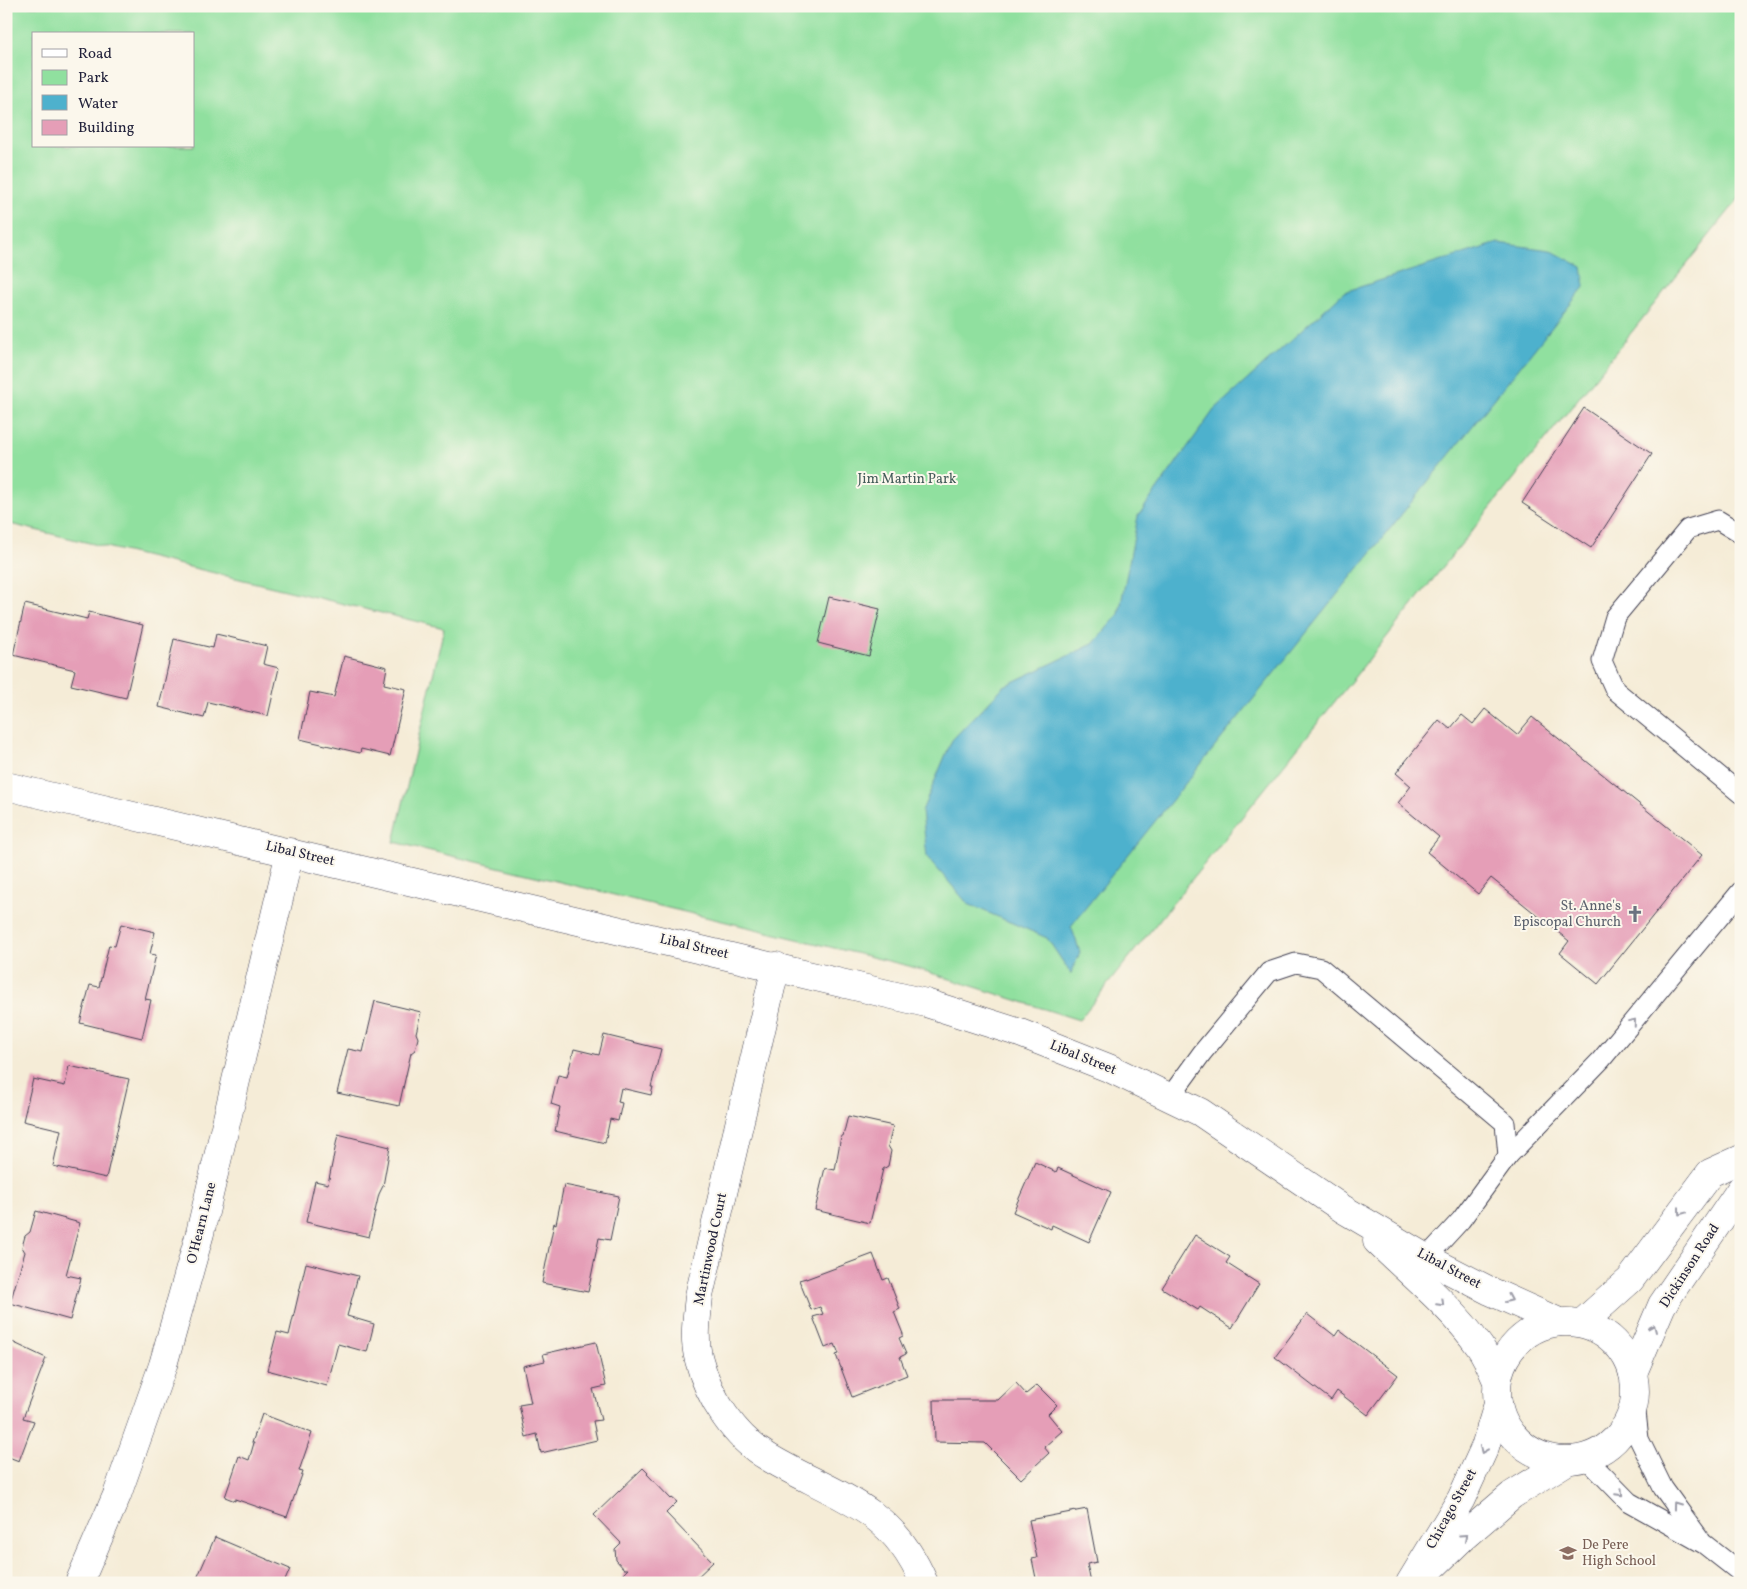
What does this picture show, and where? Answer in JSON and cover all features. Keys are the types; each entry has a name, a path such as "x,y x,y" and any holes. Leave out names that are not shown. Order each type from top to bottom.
{"street":[{"name":"Libal Street","path":"6,786 776,966 926,1003 1020,1033 1111,1069 1200,1112 1343,1209 1420,1267 1490,1291 1571,1323"},
{"name":"O'Hearn Lane","path":"79,1583 117,1495 163,1365 200,1233 290,852"},
{"name":"Martinwood Court","path":"776,966 699,1296 696,1328 698,1359 711,1394 734,1429 766,1456 876,1517 902,1543 916,1564 924,1583"},
{"path":"1571,1323 1630,1280 1710,1173 1741,1159"},
{"name":"Dickinson Road","path":"1633,1373 1662,1306 1741,1189"},
{"name":"Libal Street","path":"1420,1267 1444,1306 1480,1347 1498,1392"},
{"path":"1571,1323 1599,1330 1614,1341 1626,1356 1633,1373 1635,1403 1628,1421 1618,1437 1604,1450 1576,1459 1548,1458 1530,1451 1515,1438 1504,1422 1498,1392 1504,1359 1518,1341 1537,1328 1571,1323"},
{"name":"Chicago Street","path":"1410,1583 1461,1499 1485,1447 1498,1392"},
{"name":"Chicago Street","path":"1416,1583 1462,1538 1512,1495 1576,1459"}],"lane":[{"path":"1741,534 1718,520 1688,528 1615,617 1602,661 1615,690 1741,794"},
{"path":"1420,1267 1461,1220 1508,1156 1602,1060 1741,891"},
{"path":"1170,1097 1202,1053 1269,972 1296,963 1321,968 1505,1123 1508,1156"},
{"path":"1635,1403 1639,1439 1663,1488 1704,1544"},
{"path":"1576,1459 1629,1502 1704,1544 1741,1574"}],"green space":[{"name":"Jim Martin Park","path":"6,6 1741,6 1741,196 1079,1020 909,966 394,842 444,628 6,523"}],"water":[{"path":"1498,243 1550,250 1582,267 1585,286 1071,926 1080,952 1071,974 1047,938 968,904 927,857 922,811 952,740 1004,686 1093,644 1119,614 1138,516 1214,410 1344,292"}],"building":[{"path":"1584,408 1652,454 1591,548 1522,503"},
{"path":"829,597 880,609 869,656 818,643"},
{"path":"25,604 87,619 89,612 143,625 126,698 71,685 75,670 13,655"},
{"path":"216,634 267,646 263,664 279,668 268,716 208,702 204,718 159,707 174,639 213,648"},
{"path":"344,656 387,667 384,684 406,689 390,756 361,749 360,753 300,739 310,692 334,697"},
{"path":"1485,709 1517,735 1532,717 1702,855 1598,984 1560,953 1569,941 1491,878 1478,894 1427,852 1439,837 1398,803 1411,786 1396,773 1439,720 1450,729 1462,715 1473,724"},
{"path":"121,924 155,932 150,954 156,955 145,999 151,1000 142,1038 80,1023 90,985 99,987 109,945 115,946"},
{"path":"375,1001 421,1012 416,1033 418,1038 415,1050 411,1053 399,1106 337,1093 348,1049 363,1052"},
{"path":"604,1035 661,1049 651,1087 653,1087 651,1095 621,1088 618,1102 622,1103 618,1121 610,1119 605,1143 555,1131 560,1107 551,1104 558,1075 567,1077 574,1049 599,1055"},
{"path":"69,1066 129,1079 106,1178 53,1166 61,1130 23,1121 33,1079 65,1086"},
{"path":"848,1116 893,1126 888,1146 891,1151 888,1166 883,1169 870,1223 815,1210 825,1168 835,1170 841,1136 843,1136"},
{"path":"338,1134 390,1147 383,1186 379,1194 369,1237 306,1222 315,1181 328,1184"},
{"path":"1035,1162 1056,1172 1058,1168 1111,1192 1089,1242 1052,1225 1051,1229 1013,1212"},
{"path":"564,1185 619,1196 610,1240 599,1238 588,1292 542,1283"},
{"path":"36,1211 80,1223 66,1275 81,1278 70,1320 10,1303 25,1252 22,1247 25,1236 30,1232"},
{"path":"1195,1235 1230,1257 1226,1263 1259,1284 1232,1328 1200,1307 1198,1310 1162,1288"},
{"path":"873,1254 883,1280 888,1278 900,1309 894,1312 903,1334 899,1338 906,1354 900,1357 907,1375 852,1397 836,1355 839,1354 835,1344 825,1348 813,1317 823,1314 820,1307 811,1310 799,1280"},
{"path":"306,1263 358,1276 347,1316 374,1324 367,1352 338,1344 327,1386 267,1370 277,1332 289,1335"},
{"path":"1307,1314 1335,1336 1339,1330 1398,1375 1368,1415 1337,1391 1331,1400 1275,1357"},
{"path":"6,1339 46,1358 23,1418 34,1421 19,1461 6,1456"},
{"path":"596,1342 606,1386 593,1389 601,1420 593,1421 597,1440 541,1453 537,1434 526,1437 519,1405 531,1403 523,1366 545,1361 543,1354"},
{"path":"1016,1383 1026,1394 1037,1385 1057,1405 1048,1414 1062,1431 1044,1447 1049,1453 1021,1479 985,1443 935,1442 934,1400 998,1400"},
{"path":"262,1414 312,1433 299,1471 303,1472 287,1517 225,1497 239,1456 249,1460 254,1443 252,1443"},
{"path":"643,1468 671,1499 677,1502 666,1513 713,1562 691,1583 629,1583 622,1575 628,1569 624,1569 616,1560 615,1549 621,1543 594,1515"},
{"path":"1087,1509 1097,1562 1087,1564 1091,1583 1037,1583 1032,1559 1037,1558 1029,1520"},
{"path":"215,1537 290,1569 284,1583 195,1583"}],"place":[{"name":"St. Anne's Episcopal Church","path":"1635,914"},
{"name":"De Pere High School","path":"1568,1553"}]}
